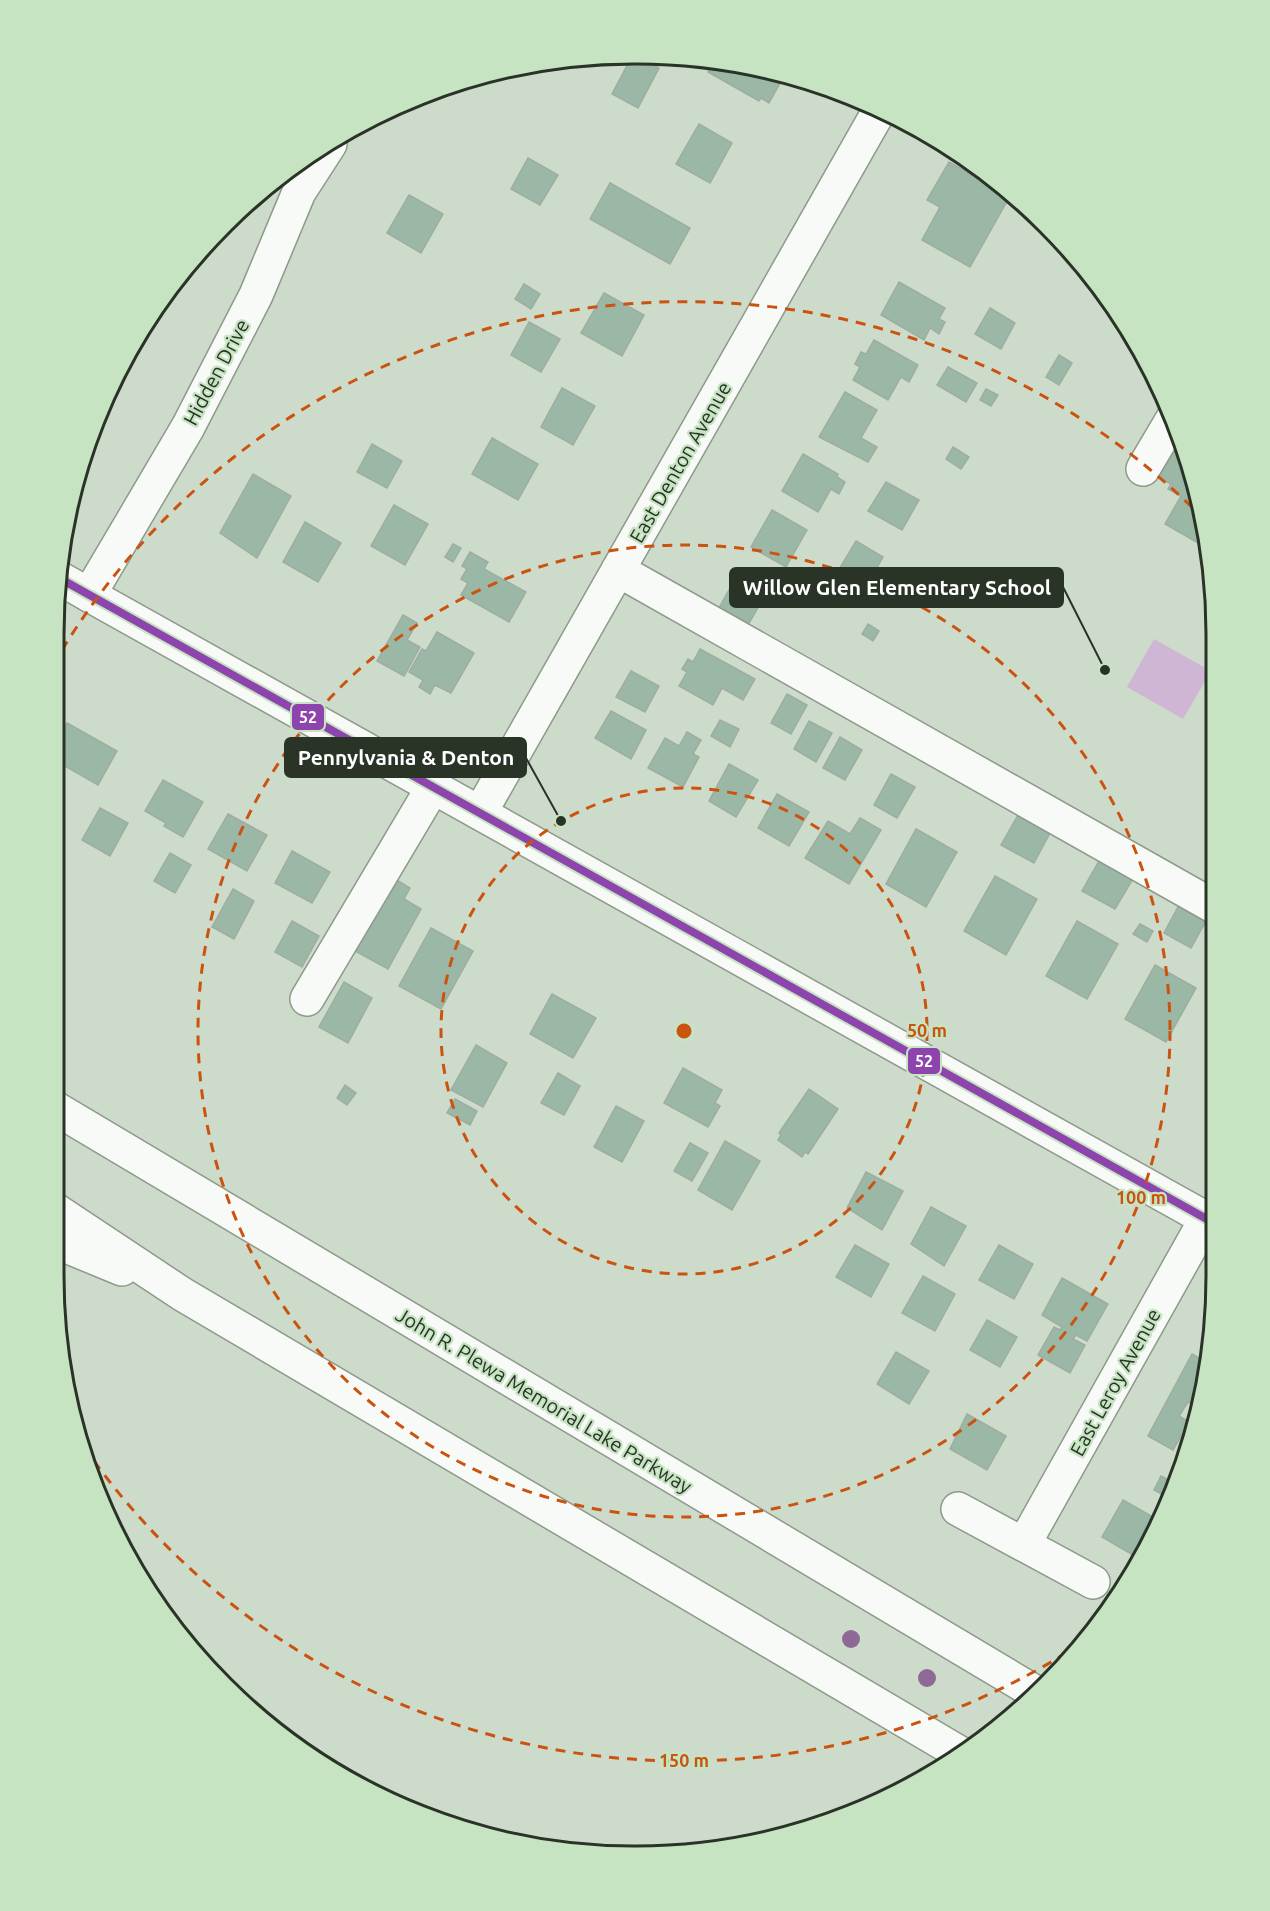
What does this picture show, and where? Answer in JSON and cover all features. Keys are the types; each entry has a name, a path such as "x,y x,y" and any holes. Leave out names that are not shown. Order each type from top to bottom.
{"street":[{"name":"East Denton Avenue","path":"480,813 875,118"},
{"name":"Hidden Drive","path":"89,595 188,427 256,296 299,192 320,160"},
{"path":"1143,469 1167,429"},
{"path":"618,570 1206,902"},
{"path":"67,583 1206,1219"},
{"path":"307,999 433,786"},
{"name":"John R. Plewa Memorial Lake Parkway","path":"64,1113 1028,1688"},
{"path":"64,1216 182,1294 953,1749"},
{"name":"East Leroy Avenue","path":"1024,1544 1206,1226"},
{"path":"64,1245 182,1294"},
{"path":"958,1509 1093,1582"}],"shaded area":[{"path":"1154,639 1206,668 1206,680 1183,719 1127,687"}],"building":[{"path":"628,64 654,65 659,68 638,108 612,94"},
{"path":"710,69 780,83 769,103 761,98 759,101 708,72"},
{"path":"699,124 732,143 710,183 676,164"},
{"path":"528,158 558,175 540,205 511,189"},
{"path":"949,162 982,182 1006,202 970,267 922,240 940,207 927,200"},
{"path":"610,183 690,228 670,264 590,219"},
{"path":"409,195 443,214 421,253 387,233"},
{"path":"899,282 945,308 939,319 945,322 939,334 930,328 924,340 881,315"},
{"path":"524,284 540,294 531,309 515,299"},
{"path":"604,293 644,315 622,356 581,333"},
{"path":"990,308 1015,323 1001,349 975,334"},
{"path":"529,322 560,339 541,372 511,355"},
{"path":"874,340 918,365 909,382 901,377 888,400 853,380 860,367 855,364 861,352 866,354"},
{"path":"1059,355 1072,363 1059,385 1046,377"},
{"path":"948,367 977,383 966,402 937,385"},
{"path":"562,388 595,406 573,445 541,427"},
{"path":"986,389 998,395 991,406 980,400"},
{"path":"845,392 877,410 861,438 877,447 868,462 819,437"},
{"path":"492,438 538,464 518,500 472,474"},
{"path":"372,444 402,461 387,488 357,472"},
{"path":"1173,446 1186,487 1198,543 1165,524 1181,496 1168,489 1171,484 1156,476"},
{"path":"953,447 969,457 961,469 946,459"},
{"path":"803,454 838,474 837,477 845,482 839,494 831,489 818,512 782,491"},
{"path":"253,474 291,496 257,558 220,533"},
{"path":"886,482 919,500 902,530 868,511"},
{"path":"394,505 428,524 405,565 371,546"},
{"path":"772,510 807,530 786,567 751,547"},
{"path":"305,522 341,543 318,582 283,562"},
{"path":"856,541 883,557 866,587 838,571"},
{"path":"453,544 461,548 453,562 445,557"},
{"path":"470,552 488,562 484,569 526,592 509,622 461,595 468,583 461,579 467,569 462,566"},
{"path":"740,570 770,587 748,625 719,608"},
{"path":"403,615 417,623 407,640 420,647 404,676 377,661"},
{"path":"868,624 879,631 873,641 862,634"},
{"path":"437,632 474,653 451,693 435,685 430,694 419,687 423,680 409,672 422,649 426,651"},
{"path":"700,649 755,679 743,700 722,688 713,705 679,686 687,672 682,669 688,659 693,662"},
{"path":"631,671 659,686 645,712 616,697"},
{"path":"787,694 807,705 791,734 771,723"},
{"path":"611,711 646,730 631,759 595,738"},
{"path":"720,720 739,729 730,747 711,736"},
{"path":"809,721 832,733 816,762 794,749"},
{"path":"67,723 117,751 98,785 64,765 64,728"},
{"path":"687,732 701,740 693,754 699,757 683,787 648,768 665,738 679,746"},
{"path":"840,737 862,750 845,780 823,768"},
{"path":"729,764 758,780 736,817 709,801"},
{"path":"891,774 915,787 897,818 874,805"},
{"path":"163,780 203,802 183,837 164,826 166,823 145,811"},
{"path":"777,794 809,812 789,846 758,828"},
{"path":"100,808 128,823 110,856 82,840"},
{"path":"228,814 267,835 247,871 208,849"},
{"path":"1018,815 1050,833 1034,863 1001,845"},
{"path":"860,818 881,830 849,884 805,858 828,821 850,834"},
{"path":"916,829 957,852 926,907 886,884"},
{"path":"292,851 330,872 312,903 275,883"},
{"path":"170,853 191,865 175,893 154,881"},
{"path":"1100,859 1134,877 1115,909 1082,891"},
{"path":"995,876 1037,899 1006,955 964,931"},
{"path":"395,879 410,888 404,899 421,909 388,969 355,951"},
{"path":"233,889 254,901 234,939 212,927"},
{"path":"1179,905 1206,921 1191,948 1164,933"},
{"path":"292,921 319,936 302,967 275,952"},
{"path":"1077,921 1118,944 1087,999 1046,976"},
{"path":"1140,924 1153,931 1147,942 1133,934"},
{"path":"431,928 473,951 441,1009 399,986"},
{"path":"1155,965 1196,988 1166,1042 1125,1019"},
{"path":"344,982 372,998 348,1043 319,1027"},
{"path":"552,994 596,1018 573,1058 530,1034"},
{"path":"476,1045 507,1063 483,1107 451,1090"},
{"path":"683,1068 722,1090 715,1103 720,1106 708,1127 664,1103"},
{"path":"558,1073 580,1086 564,1115 541,1103"},
{"path":"345,1085 356,1093 347,1105 337,1098"},
{"path":"809,1089 838,1109 808,1154 805,1152 802,1157 778,1140 781,1135 779,1133"},
{"path":"455,1099 477,1111 470,1125 447,1113"},
{"path":"616,1106 644,1121 622,1162 594,1147"},
{"path":"725,1141 760,1161 732,1210 698,1190"},
{"path":"690,1143 708,1153 692,1181 674,1171"},
{"path":"866,1172 903,1191 882,1230 847,1208"},
{"path":"931,1207 966,1226 944,1266 911,1244"},
{"path":"855,1245 889,1264 871,1297 836,1277"},
{"path":"999,1245 1033,1264 1014,1299 979,1280"},
{"path":"923,1276 955,1294 935,1331 902,1313"},
{"path":"1062,1278 1108,1304 1087,1341 1076,1335 1073,1339 1085,1345 1070,1373 1038,1355 1054,1327 1060,1330 1062,1327 1042,1315"},
{"path":"987,1320 1017,1337 1000,1367 970,1350"},
{"path":"896,1352 929,1371 909,1404 877,1384"},
{"path":"1192,1354 1200,1358 1191,1403 1188,1402 1179,1416 1187,1421 1186,1424 1173,1450 1148,1436"},
{"path":"967,1414 1006,1436 987,1470 950,1449"},
{"path":"1161,1476 1167,1479 1162,1494 1154,1490"},
{"path":"1123,1500 1152,1517 1132,1555 1102,1537"}],"transit line":[{"name":"52","path":"67,583 1206,1219"}],"place":[{"name":"Willow Glen Elementary School","path":"1105,670"},
{"name":"Pennylvania & Denton","path":"561,821"}]}
